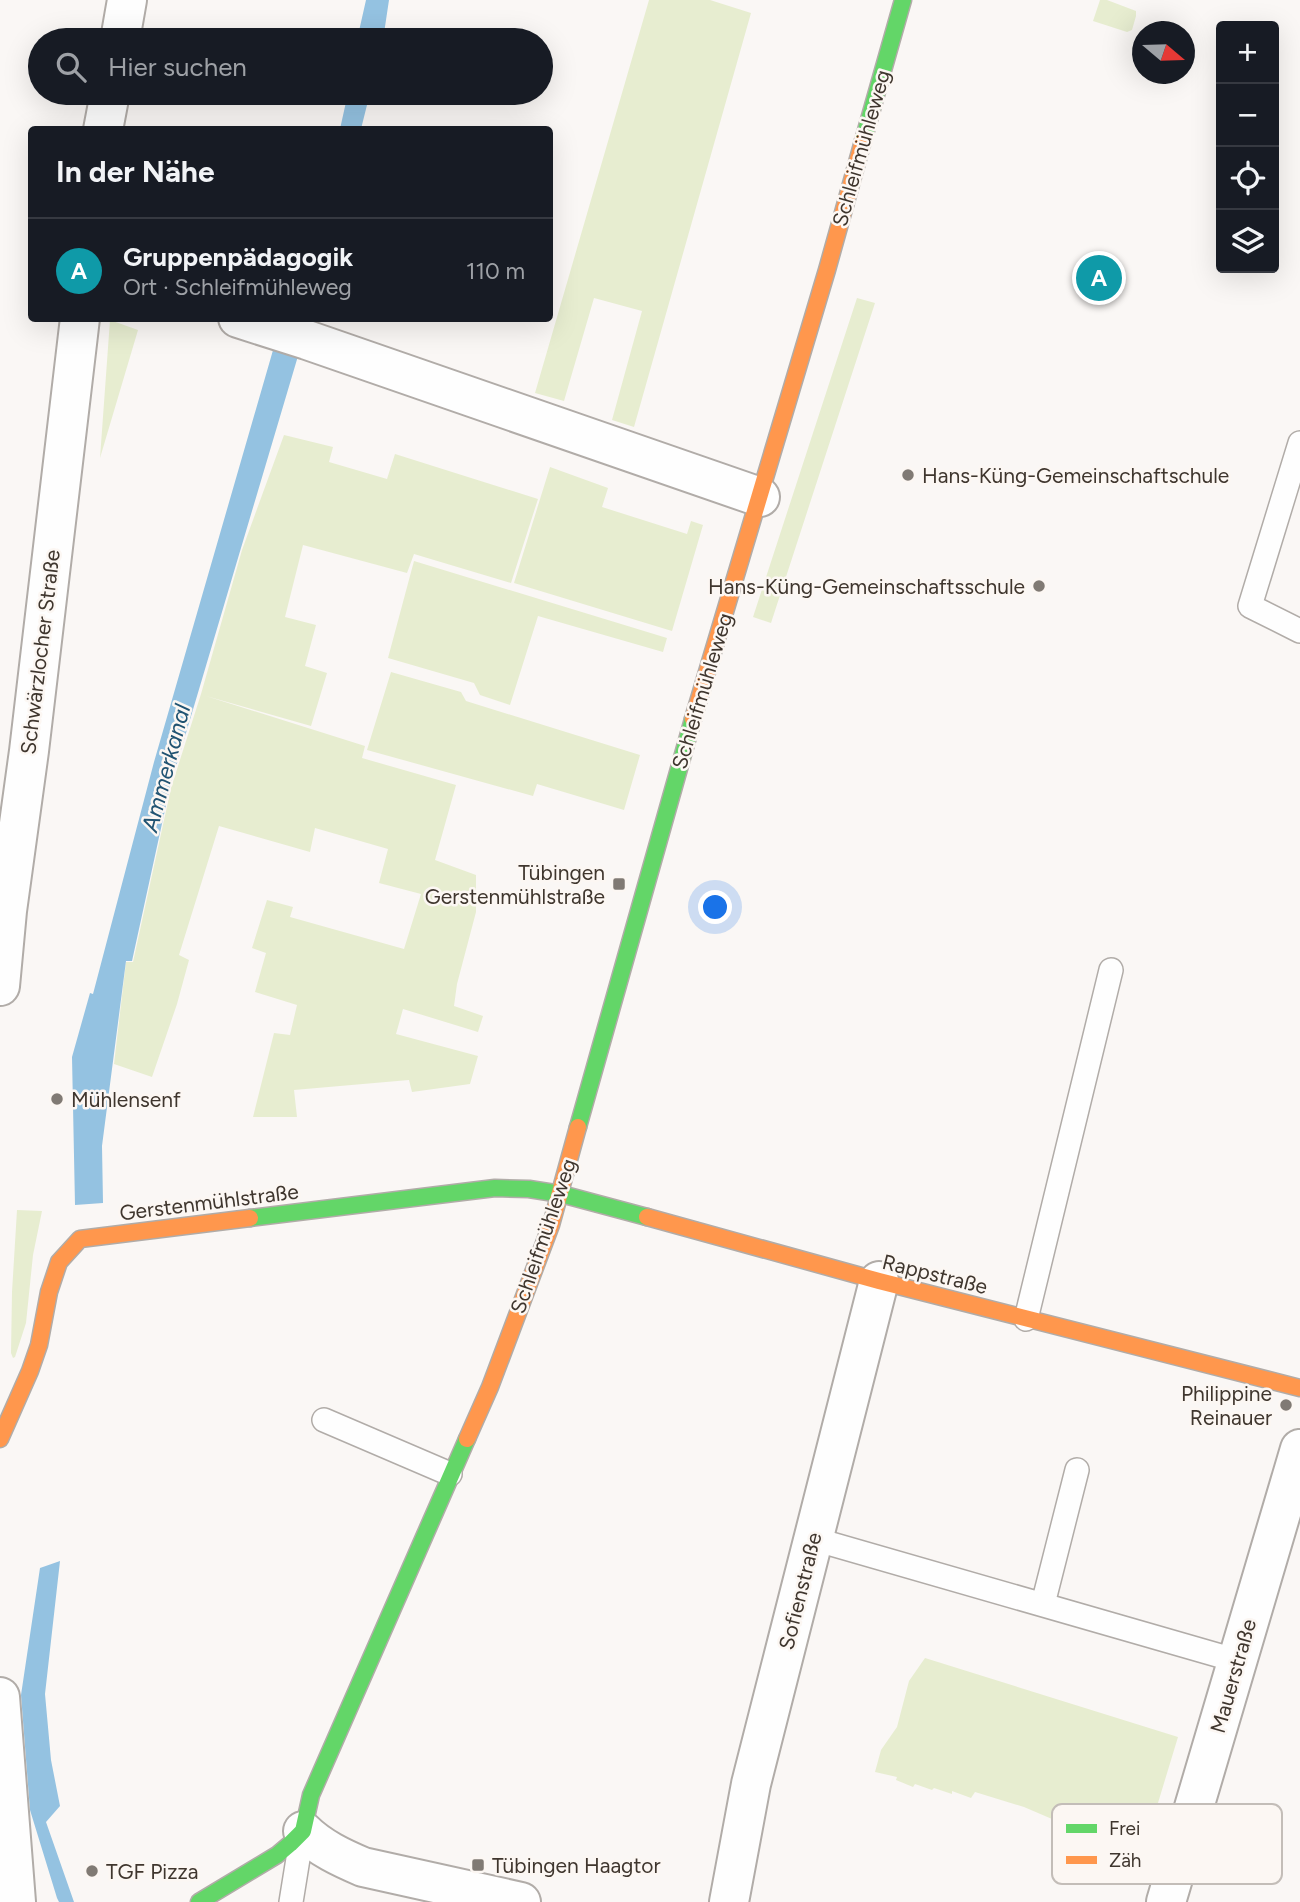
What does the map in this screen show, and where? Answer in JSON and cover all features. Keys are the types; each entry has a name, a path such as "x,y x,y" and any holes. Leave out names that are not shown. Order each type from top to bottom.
{"street":[{"path":"122,28 127,0"},
{"name":"Schleifmühleweg","path":"303,1831 311,1795 489,1387 551,1225 675,779 827,270 903,0"},
{"path":"104,126 108,105"},
{"name":"Schwärzlocher Straße","path":"0,986 80,322"},
{"path":"251,322 760,497"},
{"name":"Gerstenmühlstraße","path":"0,1439 39,1345 49,1292 59,1262 80,1239 495,1188 561,1194"},
{"name":"Rappstraße","path":"561,1194 879,1281 1300,1388"},
{"name":"Sofienstraße","path":"729,1902 751,1784 879,1281"},
{"name":"Mauerstraße","path":"1195,1804 1300,1449"},
{"path":"0,1697 16,1902"},
{"path":"199,1902 277,1855 303,1831 313,1841 363,1867 521,1902"},
{"name":"Mauerstraße","path":"1166,1902 1171,1884"}],"lane":[{"path":"1300,443 1250,606 1300,631"},
{"path":"1026,1319 1111,970"},
{"path":"324,1420 450,1474"},
{"path":"1043,1604 1077,1470"},
{"path":"814,1539 1238,1661"},
{"path":"291,1902 303,1831"}],"green space":[{"path":"649,0 710,0 751,13 634,427 612,420 642,311 594,298 564,401 535,393"},
{"path":"1100,0 1136,11 1132,30 1127,32 1093,21"},
{"path":"857,298 875,303 771,623 753,617"},
{"path":"110,322 116,322 138,330 100,458"},
{"path":"284,435 333,447 329,462 387,479 395,454 538,499 511,583 414,554 407,573 303,545 285,617 316,625 305,666 327,673 311,726 206,696 365,746 362,758 456,785 435,860 476,875 476,912 454,1006 483,1016 478,1032 403,1009 396,1034 478,1056 470,1084 412,1092 409,1080 294,1090 297,1117 253,1117 274,1033 290,1035 297,1005 255,992 266,953 252,948 267,900 293,907 290,917 404,949 421,894 379,883 388,849 315,828 310,852 219,826 179,955 189,960 152,1077 114,1064 126,962 133,962 171,788 242,550"},
{"path":"550,467 608,488 602,507 687,534 691,521 703,525 672,631 514,583"},
{"path":"414,561 667,638 663,652 538,616 510,705 480,695 474,683 388,658"},
{"path":"391,672 461,692 466,701 640,755 624,810 537,784 533,796 367,750"},
{"path":"17,1210 42,1211 33,1255 26,1323 13,1358 12,1292"},
{"path":"925,1658 1178,1737 1158,1804 1052,1804 1052,1819 975,1792 971,1798 952,1791 952,1794 915,1784 913,1787 896,1780 897,1777 875,1772 881,1750 897,1727 909,1681"}],"water":[{"path":"366,0 389,0 385,28 360,28"},
{"path":"345,105 367,105 362,126 341,126"},
{"name":"Ammerkanal","path":"281,322 308,322 170,787 132,961 126,961 102,1146 103,1203 75,1205 72,1057 90,993 93,994 154,762"},
{"path":"60,1561 45,1694 51,1760 60,1806 46,1822 74,1902 59,1902 57,1898 30,1810 21,1695 40,1568"}],"traffic: fast":[{"path":"863,141 903,0"},
{"path":"578,1127 693,719"},
{"path":"250,1218 495,1188 561,1194 647,1217"},
{"path":"199,1902 277,1855 303,1831 311,1795 467,1439"}],"traffic: slow":[{"path":"693,719 863,141"},
{"path":"467,1439 490,1387 551,1225 578,1127"},
{"path":"647,1217 879,1281 1300,1388"},
{"path":"0,1439 39,1345 49,1292 59,1262 80,1239 250,1218"}],"place":[{"name":"Gruppenpädagogik","path":"1099,278"},
{"name":"Hans-Küng-Gemeinschaftschule","path":"908,475"},
{"name":"Hans-Küng-Gemeinschaftsschule","path":"1039,586"},
{"name":"Tübingen Gerstenmühlstraße","path":"619,884"},
{"name":"Mühlensenf","path":"57,1099"},
{"name":"Philippine Reinauer","path":"1286,1405"},
{"name":"Tübingen Haagtor","path":"478,1865"},
{"name":"TGF Pizza","path":"92,1871"}]}
